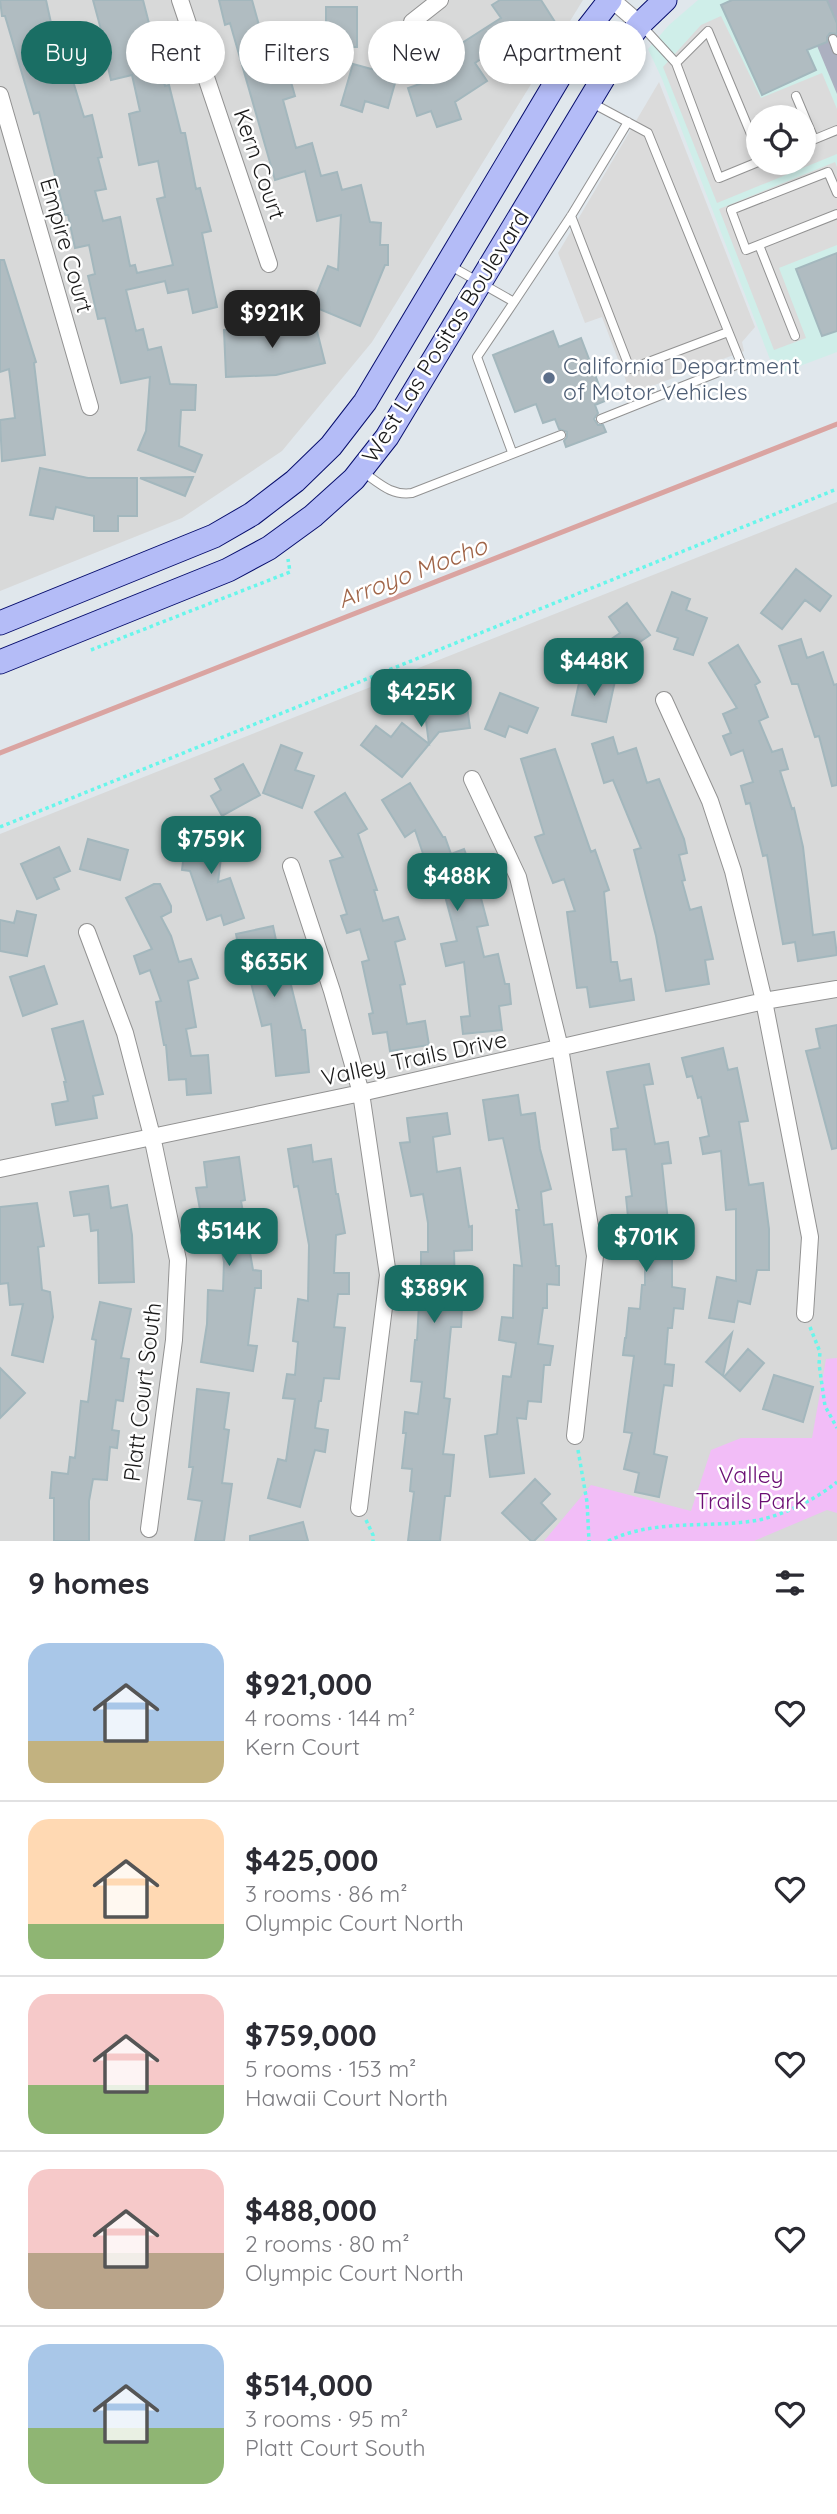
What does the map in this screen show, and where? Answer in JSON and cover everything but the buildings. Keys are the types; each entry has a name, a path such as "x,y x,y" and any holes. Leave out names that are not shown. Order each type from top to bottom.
{"main road":[{"name":"West Las Positas Boulevard","path":"0,623 214,536 252,514 296,481 331,446 365,402 589,27 611,0"},
{"name":"West Las Positas Boulevard","path":"643,21 665,0"},
{"name":"West Las Positas Boulevard","path":"0,662 228,570 269,548 313,516 354,479 387,437 600,84"}],"street":[{"name":"Kern Court","path":"180,0 270,264"},
{"path":"413,21 440,0"},
{"path":"611,0 636,21"},
{"name":"Empire Court","path":"0,95 90,407"},
{"path":"664,700 710,801 733,872 764,1001 810,1237 805,1314"},
{"path":"472,779 518,877 561,1048 595,1255 575,1436"},
{"path":"291,866 362,1093 388,1275 359,1508"},
{"name":"Platt Court South","path":"87,932 125,1033 152,1136 178,1260 174,1340 149,1529"},
{"name":"Valley Trails Drive","path":"0,1169 362,1093 764,1001 837,989"}],"lane":[{"path":"646,30 676,63 719,178 746,167"},
{"path":"676,63 708,31 746,122"},
{"path":"833,39 837,50"},
{"path":"796,96 800,105"},
{"path":"589,102 648,133 741,363 601,419"},
{"path":"512,453 477,357 571,216 628,122"},
{"path":"816,138 836,130"},
{"path":"837,193 828,172 731,211 747,250 837,214"},
{"path":"571,216 630,369 728,332"},
{"path":"759,245 795,336"},
{"path":"448,264 514,302"},
{"path":"361,470 390,491 401,495 561,435"}],"path":[{"path":"0,827 837,489"},
{"path":"805,1314 820,1352 819,1364 825,1406 837,1428"},
{"path":"575,1436 587,1502 589,1541"},
{"path":"608,1541 638,1530 679,1524 703,1525 760,1520 819,1496 837,1483"}],"shaded area":[{"path":"0,0 583,0 570,21 479,21 479,84 531,84 372,342 282,451 182,518 0,591"},
{"path":"698,0 837,0 837,352 776,375 648,49 669,25"},
{"path":"798,0 837,0 837,94"},
{"path":"721,16 761,98 822,73 837,109 837,154 816,163 816,105 746,105 746,175 786,175 717,203 663,67 701,25"},
{"path":"659,82 755,327 742,342 744,351 631,394 602,317 585,323 558,253"},
{"path":"835,162 837,167 837,245 779,268 806,338 774,350 719,209 803,175 816,175 816,170"},
{"path":"837,502 837,1541 0,1541 0,834"}],"green space":[{"name":"Valley Trails Park","path":"837,1358 837,1513 827,1510 754,1541 544,1541 591,1485 691,1511 711,1450 741,1438 812,1438 826,1359"}],"waterway":[{"name":"Arroyo Mocho","path":"0,753 837,424"}],"place":[{"name":"California Department of Motor Vehicles","path":"549,378"}]}
